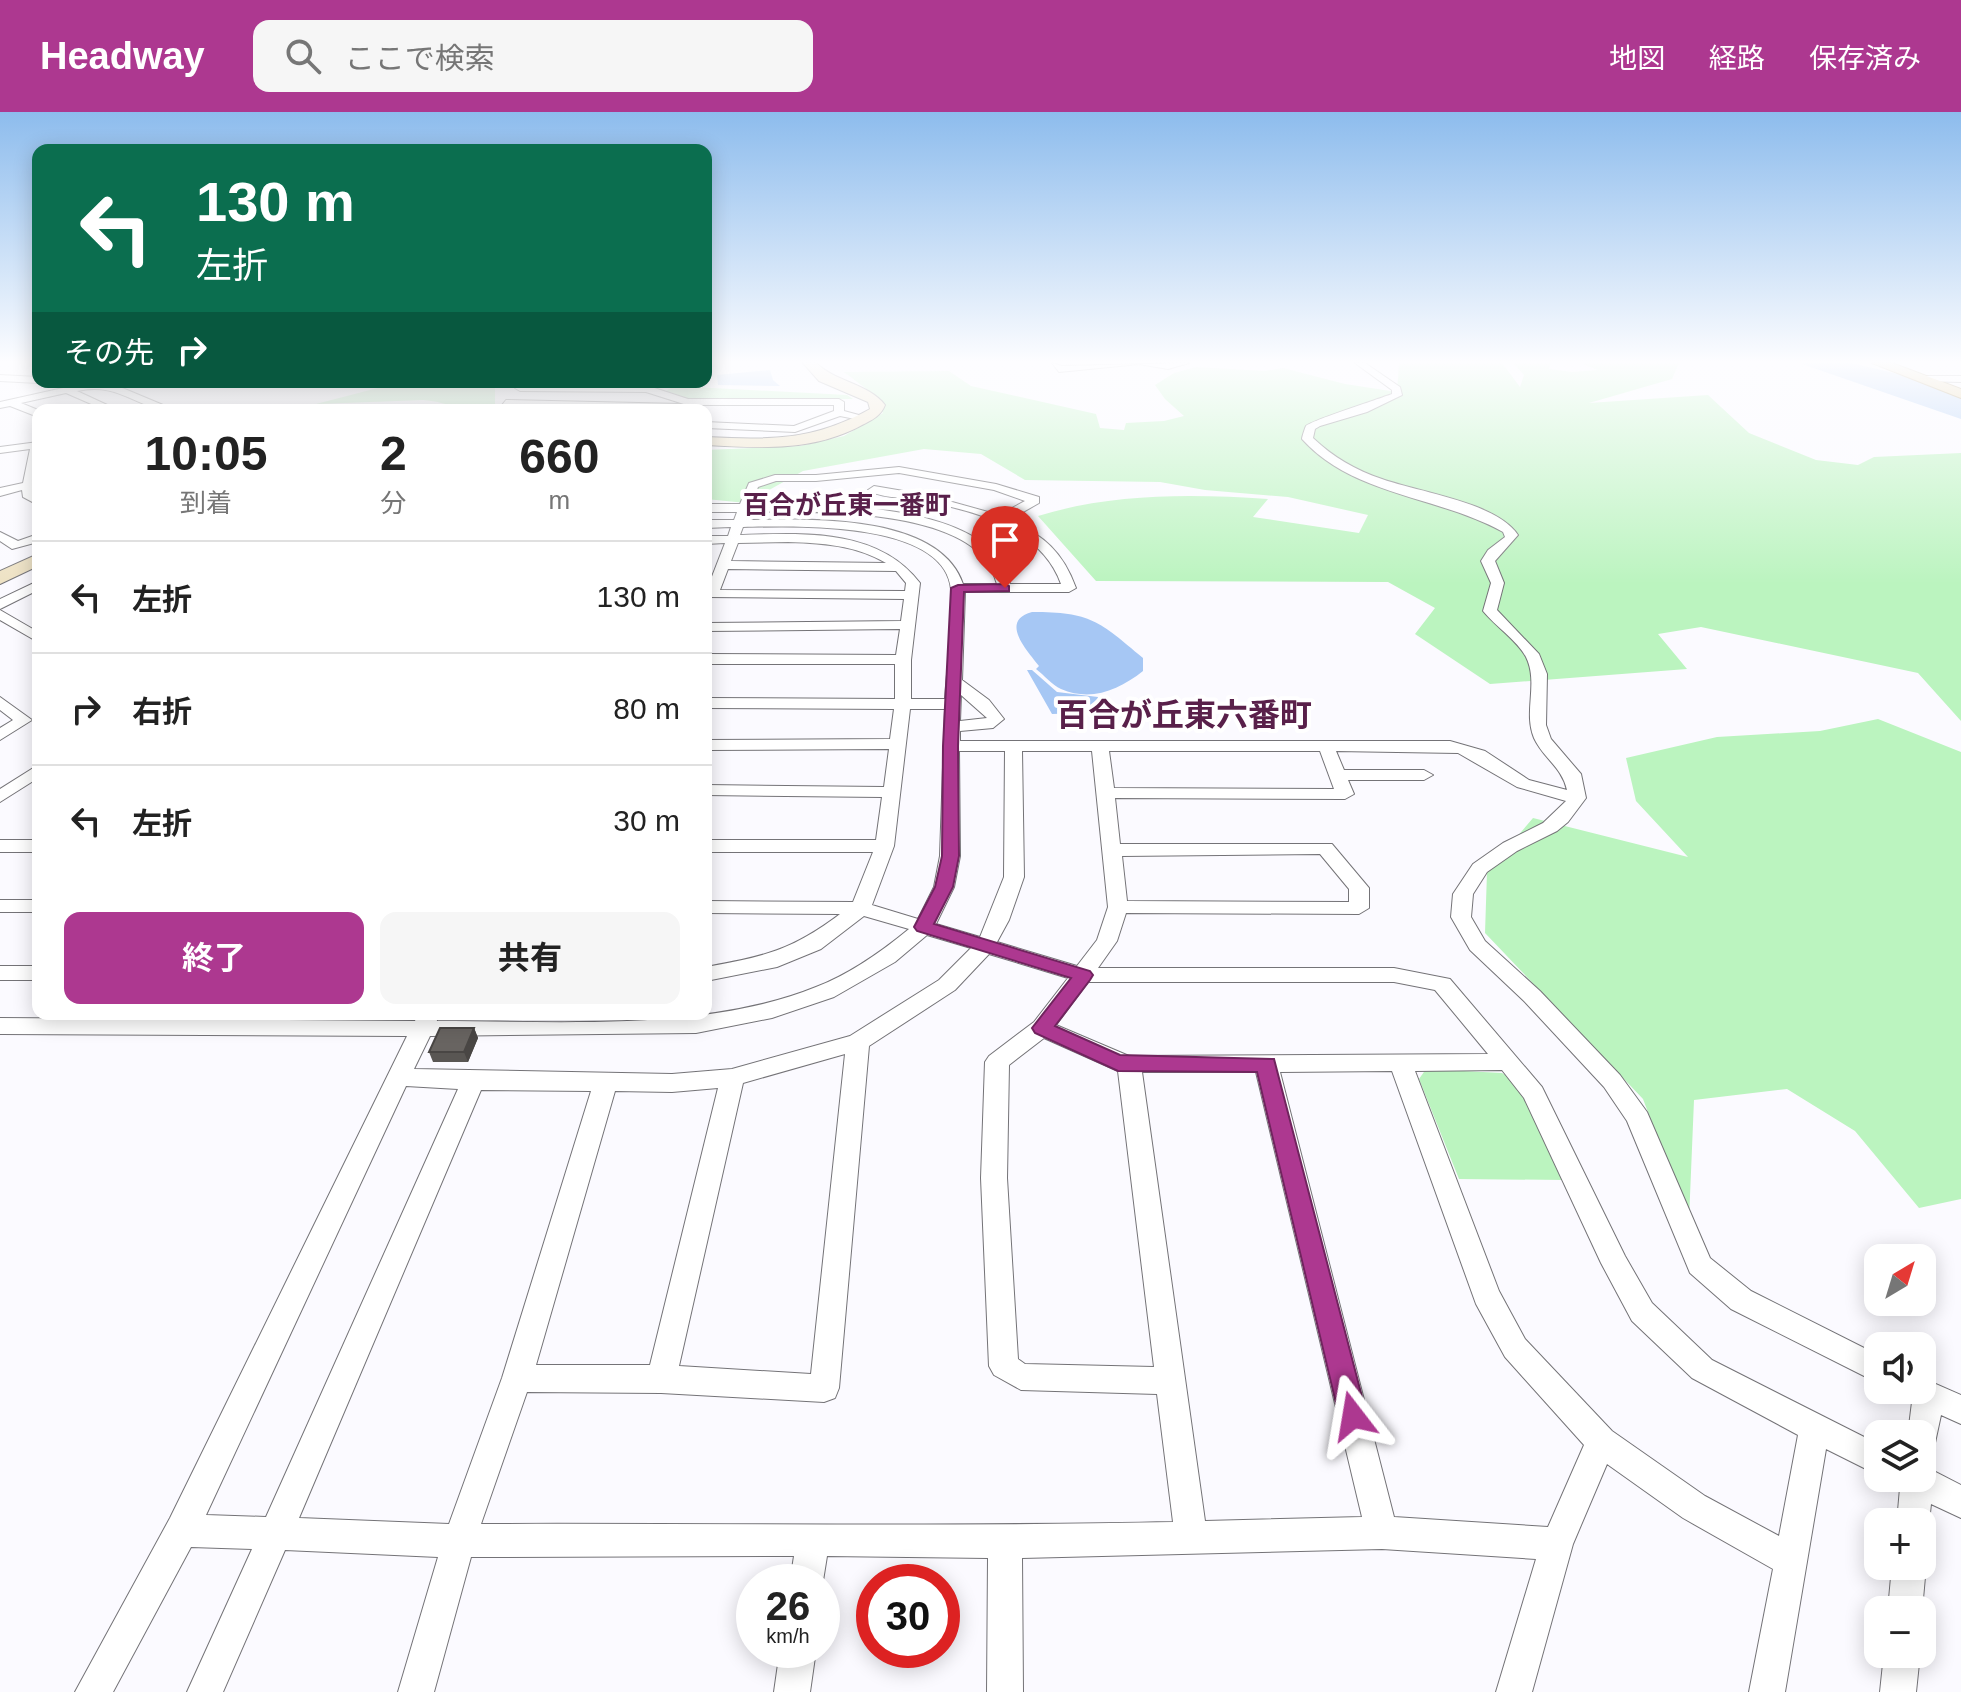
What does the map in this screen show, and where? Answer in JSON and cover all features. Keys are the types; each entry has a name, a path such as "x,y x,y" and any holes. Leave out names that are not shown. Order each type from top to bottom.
{"street":[{"path":"712,441 804,442 826,437"},
{"path":"1308,437 1316,449 1350,470 1460,506 1508,529 1512,535 1508,542 1490,554 1488,561 1500,587 1490,611 1532,654 1539,674 1538,725 1543,740 1572,774 1577,798 1562,818 1550,827 1510,847 1480,868 1463,894 1461,917 1477,945 1552,1017 1612,1081 1630,1106 1638,1118 1700,1265 1741,1300 1864,1363"},
{"path":"0,450 32,446"},
{"path":"910,595 712,594 753,485 775,478 816,478 899,470 954,477 1035,500 999,520"},
{"path":"862,511 883,472"},
{"path":"806,508 816,478"},
{"path":"0,492 32,484"},
{"path":"874,490 934,499 999,520 1044,546 1061,564 1069,588 958,588"},
{"path":"712,508 806,508 896,516 950,532 989,555 1005,588"},
{"path":"0,1026 425,1021 528,1029 696,1025 772,1010 826,992 866,972 924,927 944,887 950,856 958,588 950,567 935,553 913,542 873,530 846,526 712,524"},
{"path":"0,536 17,546 32,540"},
{"path":"712,540 830,541 883,553 901,567 913,583 903,660 903,703 885,846 861,908 814,944 769,962 712,973"},
{"path":"883,553 913,542"},
{"path":"0,578 32,562"},
{"path":"722,565 901,567"},
{"path":"0,605 32,588"},
{"path":"0,614 32,634"},
{"path":"712,627 907,625"},
{"path":"712,659 903,660"},
{"path":"952,736 996,719 983,703 954,682"},
{"path":"0,702 24,720 0,735"},
{"path":"712,703 953,704"},
{"path":"952,736 1013,745 1467,748 1485,756 1516,780 1577,798"},
{"path":"712,745 897,744"},
{"path":"1100,744 1118,907 1107,941 1042,1028 997,1062 994,1178 1004,1366 1021,1377 1169,1381"},
{"path":"398,1077 672,1083 732,1078 858,1042 947,985 985,946 999,920 1014,877 1013,745"},
{"path":"1103,793 1345,794 1326,746"},
{"path":"4,794 32,774"},
{"path":"1338,775 1424,775"},
{"path":"712,790 891,792"},
{"path":"4,794 32,792"},
{"path":"0,846 32,846"},
{"path":"712,846 885,846"},
{"path":"1112,850 1325,848 1359,888 1359,908 1118,907"},
{"path":"0,906 32,906"},
{"path":"712,907 861,908 1083,975 1394,975 1442,984 1534,1093 1615,1263 1642,1312 1702,1369 1864,1453"},
{"path":"0,973 32,973"},
{"path":"93,1692 182,1530 425,1021"},
{"path":"1042,1028 1118,1063 1129,1064 1508,1062"},
{"path":"517,1378 661,1379 824,1388 858,1042"},
{"path":"1129,1064 1191,1536"},
{"path":"1266,1064 1382,1533"},
{"path":"1401,1064 1486,1295 1515,1348 1601,1441 1694,1507 1790,1560"},
{"path":"661,1379 732,1078"},
{"path":"205,1692 277,1534 379,1292 473,1081"},
{"path":"416,1692 459,1541 517,1378 605,1083"},
{"path":"1936,1399 1961,1410"},
{"path":"1767,1692 1815,1427"},
{"path":"1514,1692 1557,1544 1601,1441"},
{"path":"1936,1490 1961,1502"},
{"path":"182,1530 459,1541 813,1539 1005,1542 1382,1533 1557,1544"},
{"path":"810,1564 813,1539"},
{"path":"1005,1542 1005,1692"},
{"path":"792,1692 795,1668"},
{"path":"1898,1692 1901,1668"}],"green space":[{"path":"841,437 1758,437 1816,460 1858,465 1874,457 1961,453 1961,721 1918,673 1701,627 1658,634 1687,669 1490,684 1415,634 1435,608 1388,582 1096,581 1038,516 1123,499 1181,496 1268,499 1253,517 1359,533 1368,515 1288,497 1205,490 1160,482 1025,480 981,454 924,449 803,471 746,503 712,500 712,450 800,446"},
{"path":"1878,719 1961,752 1961,1199 1919,1208 1855,1131 1787,1089 1694,1100 1689,1220 1643,1099 1485,933 1487,872 1533,818 1688,857 1636,801 1626,758 1717,737 1820,731"},
{"path":"1426,1069 1502,1073 1519,1084 1565,1180 1459,1179 1419,1079"}],"water":[{"path":"1032,612 1068,614 1093,621 1143,658 1143,671 1124,684 1094,694 1072,693 1058,687 1036,669 1039,666 1019,636 1017,622"},
{"path":"1027,670 1032,670 1057,692 1098,697 1100,705 1119,712 1052,714"}],"building":[{"path":"440,1028 474,1028 464,1052 429,1052"}],"district":[{"name":"百合が丘東一番町","path":"847,505"},
{"name":"百合が丘東六番町","path":"1184,715"}],"route":[{"path":"1005,588 958,588 950,856 944,887 924,927 1083,975 1042,1028 1118,1063 1266,1064 1353,1416"}]}
